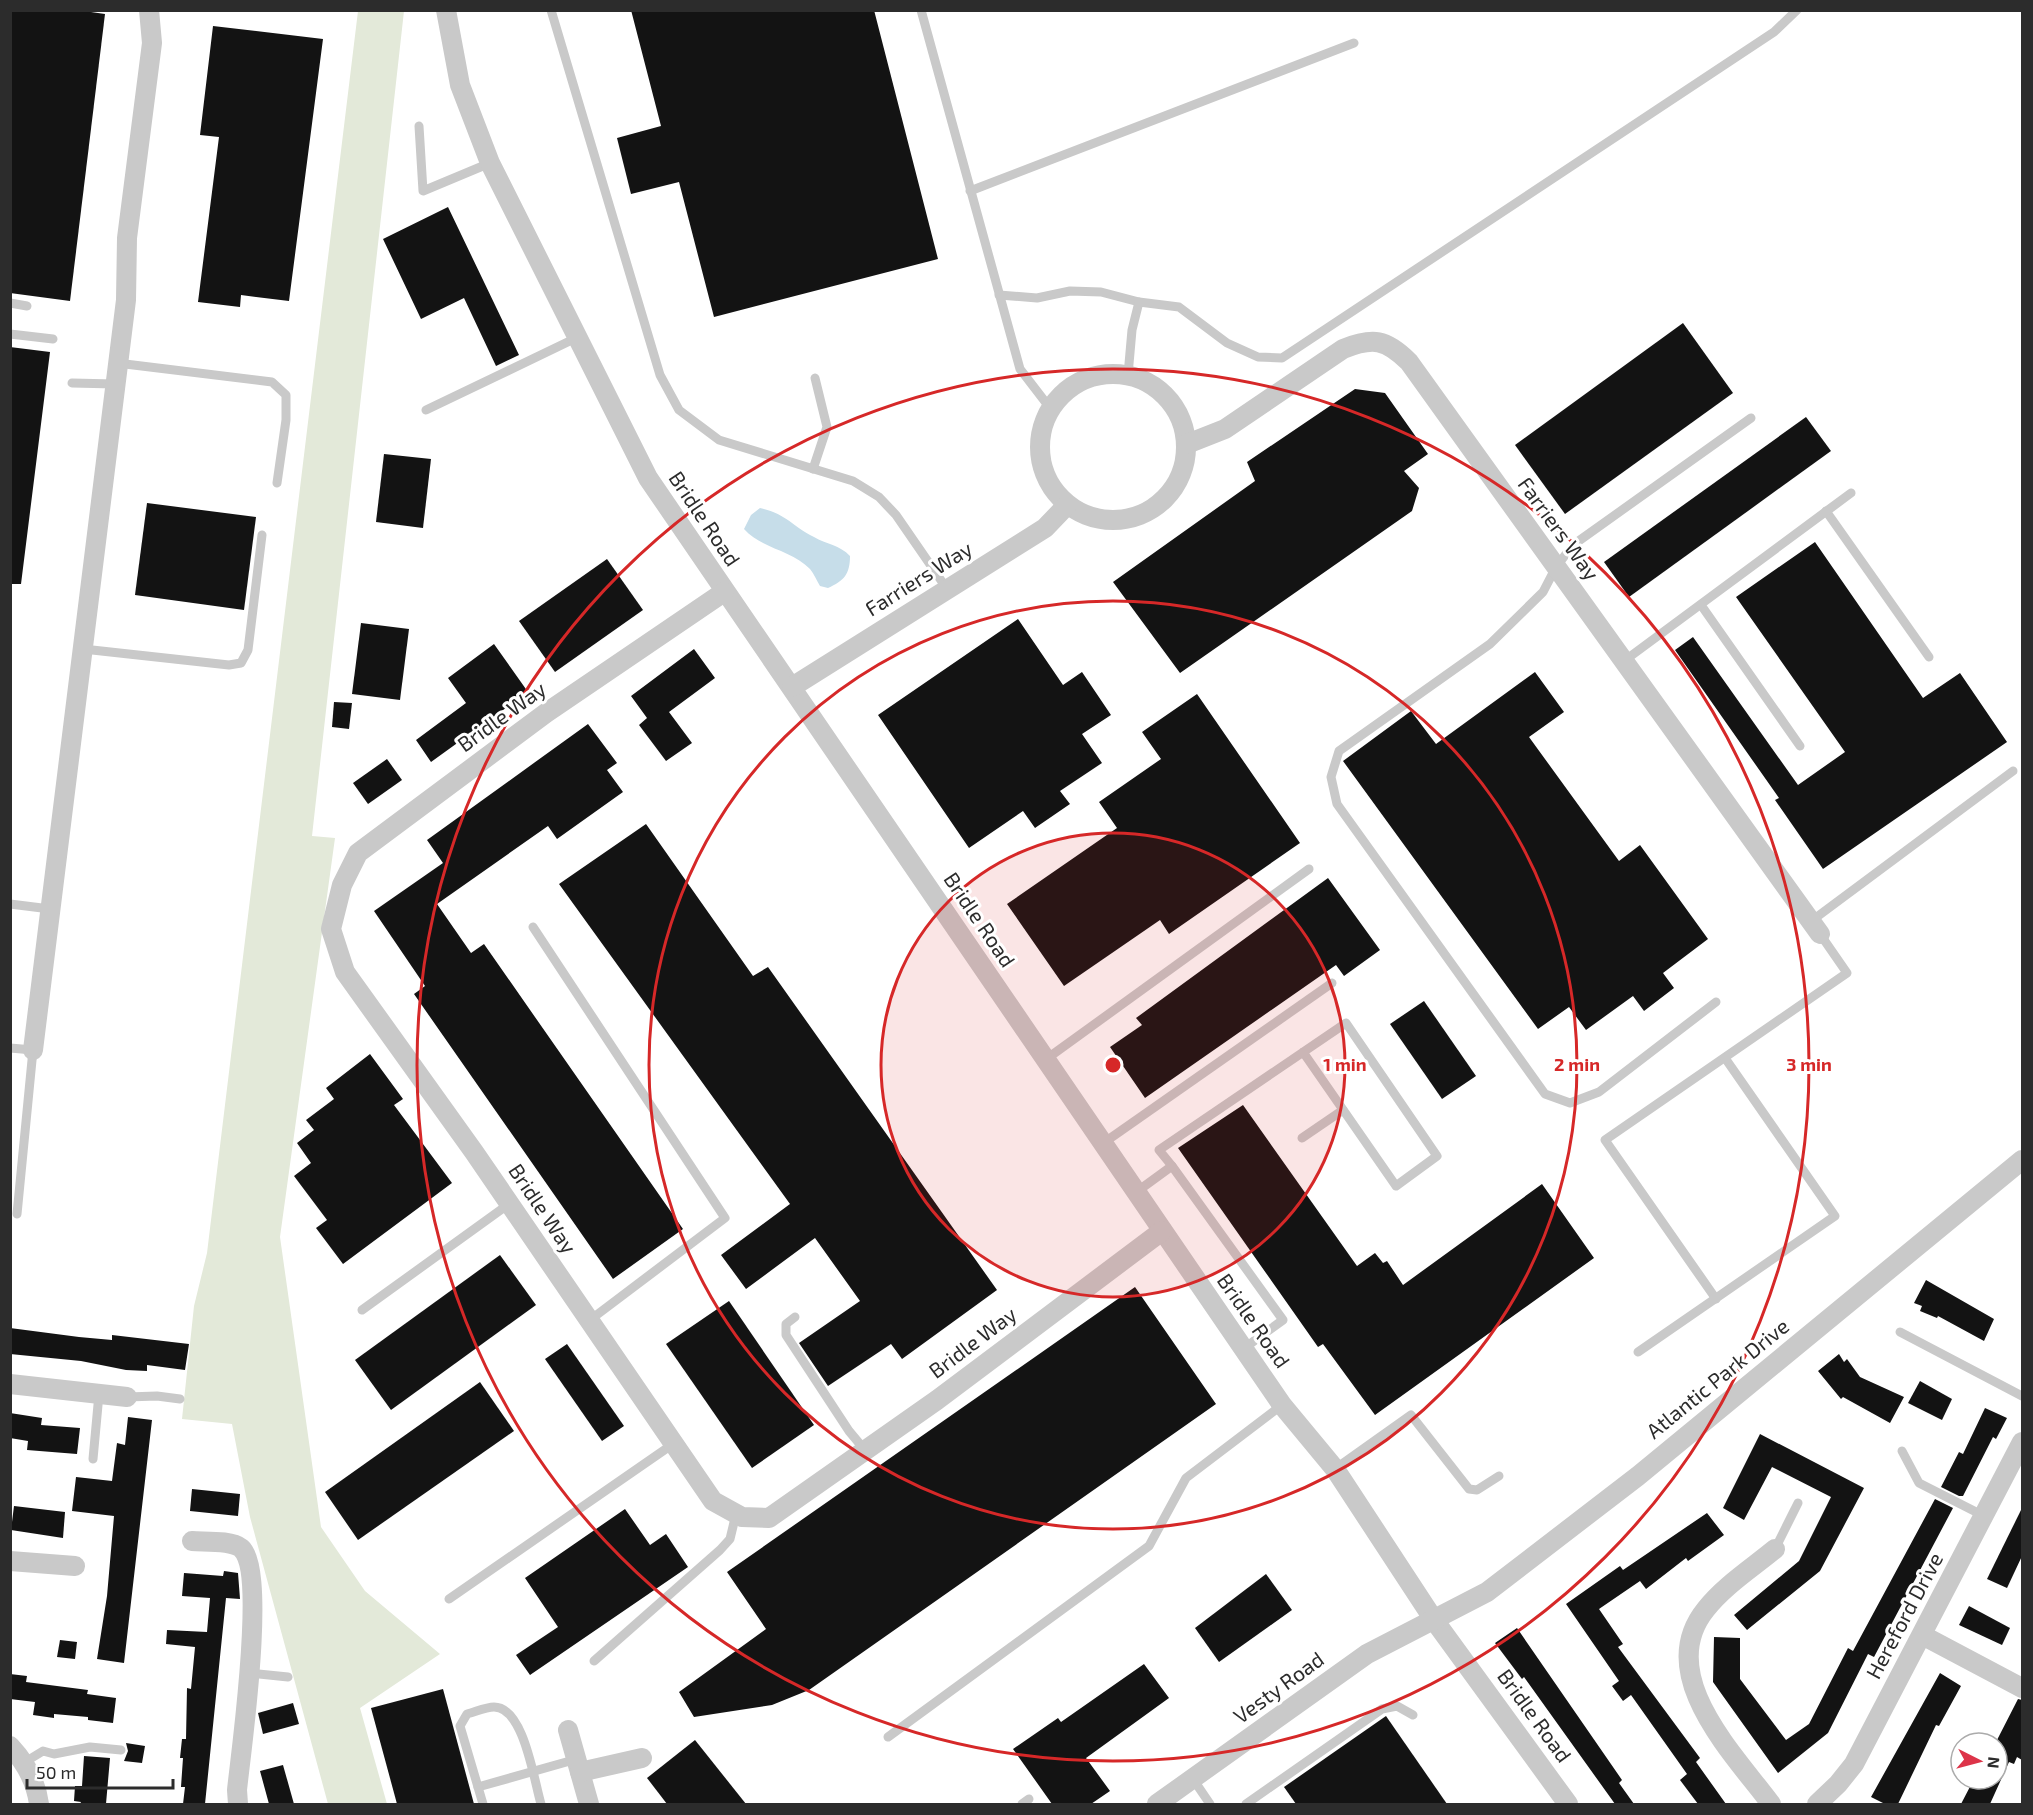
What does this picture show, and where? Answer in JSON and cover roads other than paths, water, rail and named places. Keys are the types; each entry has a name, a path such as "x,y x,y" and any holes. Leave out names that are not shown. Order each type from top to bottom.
{"street":[{"path":"33,1050 126,300 127,238 152,43 149,10"},
{"name":"Bridle Road","path":"446,10 460,85 490,163 648,478 1281,1405 1335,1469 1434,1620 1568,1804"},
{"name":"Farriers Way","path":"1187,444 1225,429 1343,349 1365,340 1392,345 1409,362 1815,928"},
{"path":"1099,374 1128,375 1154,385 1168,398 1182,422 1187,444 1182,474 1168,497 1153,509 1130,519 1105,520 1090,517 1067,505 1050,485 1042,467 1039,443 1050,408 1074,384 1099,374"},
{"name":"Farriers Way","path":"792,687 1045,528 1067,505"},
{"name":"Bridle Way","path":"724,592 546,713 358,853 342,885 331,929 345,972 590,1320 712,1501 742,1517 769,1518 864,1449 937,1400 1162,1232"},
{"name":"Atlantic Park Drive","path":"1434,1620 1478,1598 1638,1476 2022,1160"},
{"path":"10,1384 127,1397"},
{"name":"Hereford Drive","path":"1817,1804 1838,1784 1854,1764 2022,1442"},
{"path":"192,1541 236,1545 246,1554 251,1571 253,1612 237,1790 238,1804"},
{"path":"1771,1804 1697,1700 1689,1673 1689,1660 1694,1633 1706,1609 1774,1549"},
{"path":"10,1562 75,1566"},
{"name":"Vesty Road","path":"1157,1804 1367,1654 1434,1620"},
{"path":"1922,1635 2022,1688"},
{"path":"568,1730 589,1804"},
{"path":"10,1746 25,1762 34,1781 39,1804"},
{"path":"578,1766 642,1758"}],"lane":[{"path":"550,10 660,375 679,410 719,440 853,481 879,497 896,515 947,589"},
{"path":"921,10 1020,369 1050,408"},
{"path":"999,295 1037,298 1070,291 1101,292 1139,302 1179,307 1227,344 1258,357 1282,358 1774,32 1797,10"},
{"path":"970,191 1354,43"},
{"path":"419,126 423,190 490,163"},
{"path":"1128,375 1132,330 1139,302"},
{"path":"10,303 27,306"},
{"path":"10,334 52,339"},
{"path":"426,410 576,338"},
{"path":"117,363 272,382 286,395 286,420 277,483"},
{"path":"813,469 827,427 815,378"},
{"path":"72,384 115,384"},
{"path":"1716,1002 1599,1092 1570,1103 1545,1094 1337,804 1331,777 1340,751 1490,644 1543,592 1556,567 1573,545 1751,418"},
{"path":"1624,662 1851,493"},
{"path":"1826,511 1929,657"},
{"path":"83,649 229,665 240,663 248,650 262,535"},
{"path":"1701,605 1800,746"},
{"path":"1716,1299 1605,1140 1847,973 1815,928 2013,771"},
{"path":"1045,1060 1309,870"},
{"path":"10,904 50,909"},
{"path":"533,927 725,1218 590,1320"},
{"path":"1102,1144 1332,983"},
{"path":"1243,1349 1283,1320 1159,1150 1303,1052 1346,1023 1437,1156 1396,1186 1303,1052"},
{"path":"10,1048 33,1050 17,1214"},
{"path":"1638,1352 1834,1216 1725,1058"},
{"path":"1302,1138 1343,1110"},
{"path":"1135,1193 1172,1166"},
{"path":"362,1310 509,1204"},
{"path":"795,1317 786,1324 786,1335 849,1431 864,1449"},
{"path":"1900,1332 2022,1396"},
{"path":"93,1459 99,1394"},
{"path":"127,1397 157,1396 180,1399"},
{"path":"888,1737 1149,1546 1186,1478 1281,1405"},
{"path":"1335,1469 1411,1414 1468,1489 1477,1490 1499,1476"},
{"path":"449,1599 672,1444"},
{"path":"1902,1451 1919,1483 1983,1516"},
{"path":"1774,1549 1798,1503"},
{"path":"594,1661 720,1550 730,1539 736,1514"},
{"path":"249,1673 288,1677"},
{"path":"1246,1804 1382,1709 1397,1706 1413,1716"},
{"path":"483,1804 460,1726 467,1714 494,1707 507,1710 520,1727 541,1804"},
{"path":"25,1762 43,1751 54,1754 82,1748 121,1750"},
{"path":"478,1787 531,1771 578,1766"},
{"path":"1192,1779 1210,1804"}],"water":[{"path":"760,508 777,514 806,533 846,552 850,556 849,568 845,576 828,588 820,586 803,563 751,536 744,529 751,515"}]}
